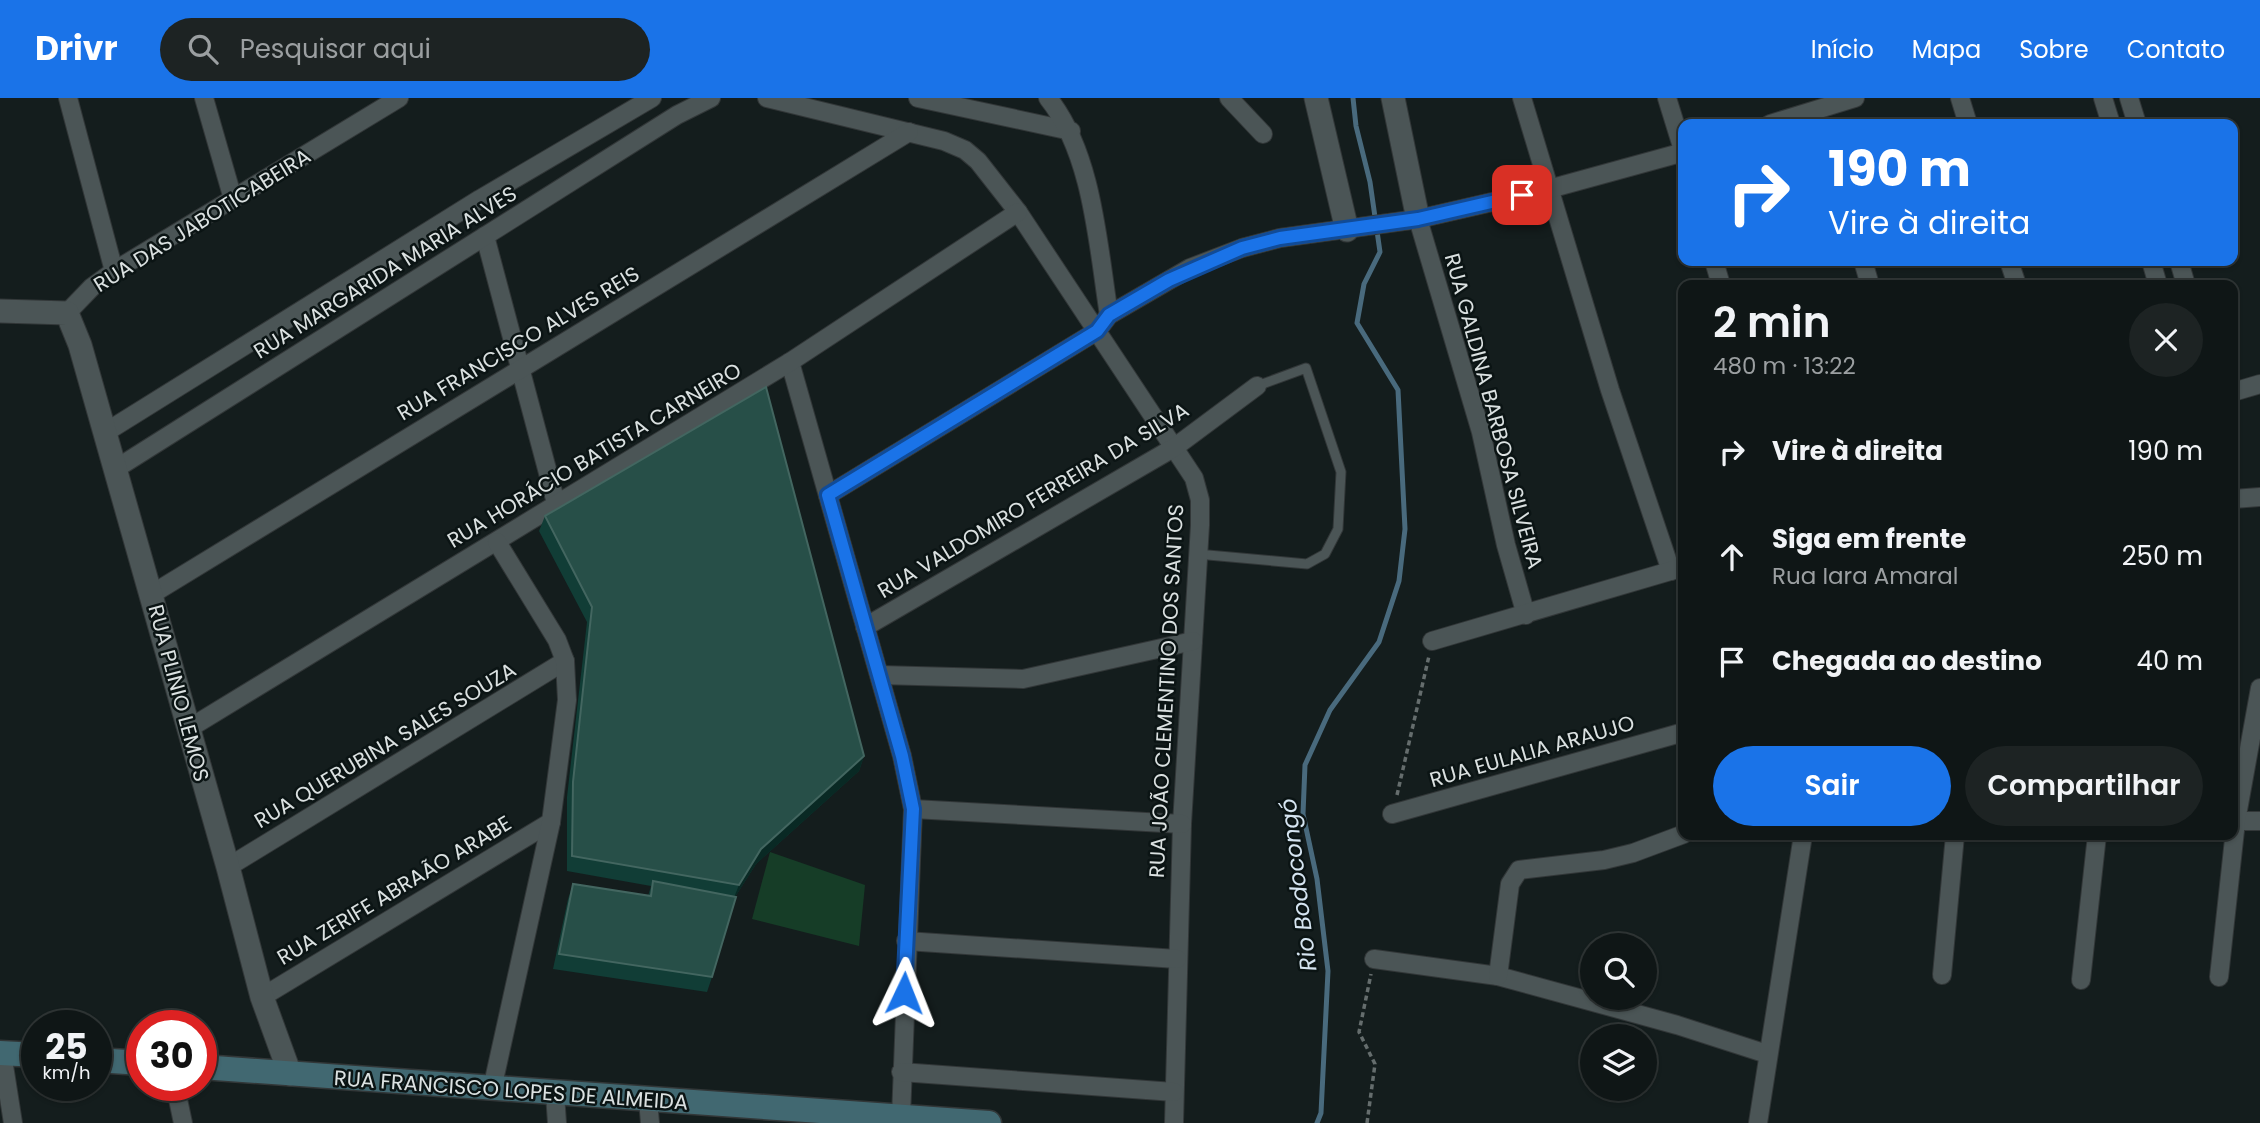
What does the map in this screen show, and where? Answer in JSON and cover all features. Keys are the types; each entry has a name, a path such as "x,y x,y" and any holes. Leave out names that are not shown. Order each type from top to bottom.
{"main road":[{"path":"1,1053 21,1054"},
{"name":"RUA FRANCISCO LOPES DE ALMEIDA","path":"217,1069 555,1094 649,1112 901,1117 989,1123"}],"street":[{"path":"68,98 114,271"},
{"path":"204,98 233,199"},
{"name":"RUA DAS JABOTICABEIRA","path":"67,313 92,287 114,271 399,98"},
{"name":"RUA MARGARIDA MARIA ALVES","path":"106,432 480,199 652,98"},
{"name":"RUA MARGARIDA MARIA ALVES","path":"117,468 677,115 711,98"},
{"name":"RUA JOÃO CLEMENTINO DOS SANTOS","path":"767,98 909,132 965,150 978,160 1018,212 1194,478 1200,500 1182,824 1174,1123"},
{"path":"918,98 1071,131"},
{"path":"1048,98 1071,131 1096,229 1109,315"},
{"path":"1229,98 1263,134"},
{"path":"1317,98 1352,230"},
{"path":"1393,98 1409,221"},
{"path":"1432,641 1677,569 1610,390 1522,98"},
{"path":"1667,98 1678,135"},
{"path":"1788,119 1855,98"},
{"path":"1960,98 1966,119"},
{"path":"2102,98 2108,119"},
{"path":"2129,98 2135,119"},
{"name":"RUA FRANCISCO ALVES REIS","path":"152,594 909,132"},
{"path":"828,495 1097,331 1109,315 1189,268 1222,254 1280,238 1409,221 1549,190 1678,153"},
{"name":"RUA HORÁCIO BATISTA CARNEIRO","path":"188,729 790,362 1018,212"},
{"name":"RUA GALDINA BARBOSA SILVEIRA","path":"1409,221 1481,432 1503,533 1526,615"},
{"path":"485,236 556,503"},
{"path":"0,311 67,313"},
{"name":"RUA PLINIO LEMOS","path":"67,313 80,345 117,468 262,997 290,1074"},
{"path":"790,362 880,675 913,809 901,1117"},
{"path":"2238,390 2260,384"},
{"name":"RUA VALDOMIRO FERREIRA DA SILVA","path":"865,627 1175,447 1257,386"},
{"path":"2238,499 2260,497"},
{"path":"492,1089 551,822 566,700 565,661 557,640 496,542"},
{"path":"880,675 1023,679 1193,641"},
{"name":"RUA QUERUBINA SALES SOUZA","path":"228,867 565,661"},
{"path":"2238,805 2260,688"},
{"name":"RUA EULALIA ARAUJO","path":"1392,814 1678,734"},
{"path":"913,809 1182,824"},
{"path":"2238,821 2260,821"},
{"name":"RUA ZERIFE ABRAÃO ARABE","path":"262,997 551,822"},
{"path":"1498,976 1510,884 1514,875 1526,868 1604,860 1633,853 1678,836"},
{"path":"1758,1123 1802,840"},
{"path":"1942,975 1955,840"},
{"path":"2081,980 2096,840"},
{"path":"2219,977 2233,840"},
{"path":"906,942 1177,959"},
{"path":"1374,959 1498,976 1677,1025 1767,1054"},
{"path":"1,1053 13,1123"},
{"path":"901,1072 1174,1092"},
{"path":"555,1094 557,1123"},
{"path":"178,1101 183,1123"}],"lane":[{"path":"1197,554 1307,564 1325,554 1338,529 1341,472 1307,368 1257,386"}],"path":[{"path":"1392,814 1432,641"},
{"path":"1367,1123 1375,1064 1359,1032 1374,959"}],"green space":[{"path":"770,852 865,885 859,946 752,919"}],"building":[{"path":"766,387 864,756 761,849 739,885 572,856 573,782 592,607 545,516"},
{"path":"653,881 736,897 712,977 559,954 573,884 651,896"}],"waterway":[{"name":"Rio Bodocongó","path":"1317,1123 1321,1113 1328,971 1317,879 1303,814 1305,765 1330,710 1379,642 1399,581 1405,529 1398,390 1357,323 1364,284 1380,252 1370,182 1356,126 1353,98"}],"route":[{"path":"904,993 913,809 902,756 828,495 1097,331 1109,315 1189,268 1222,254 1280,238 1418,219 1522,195"}]}
